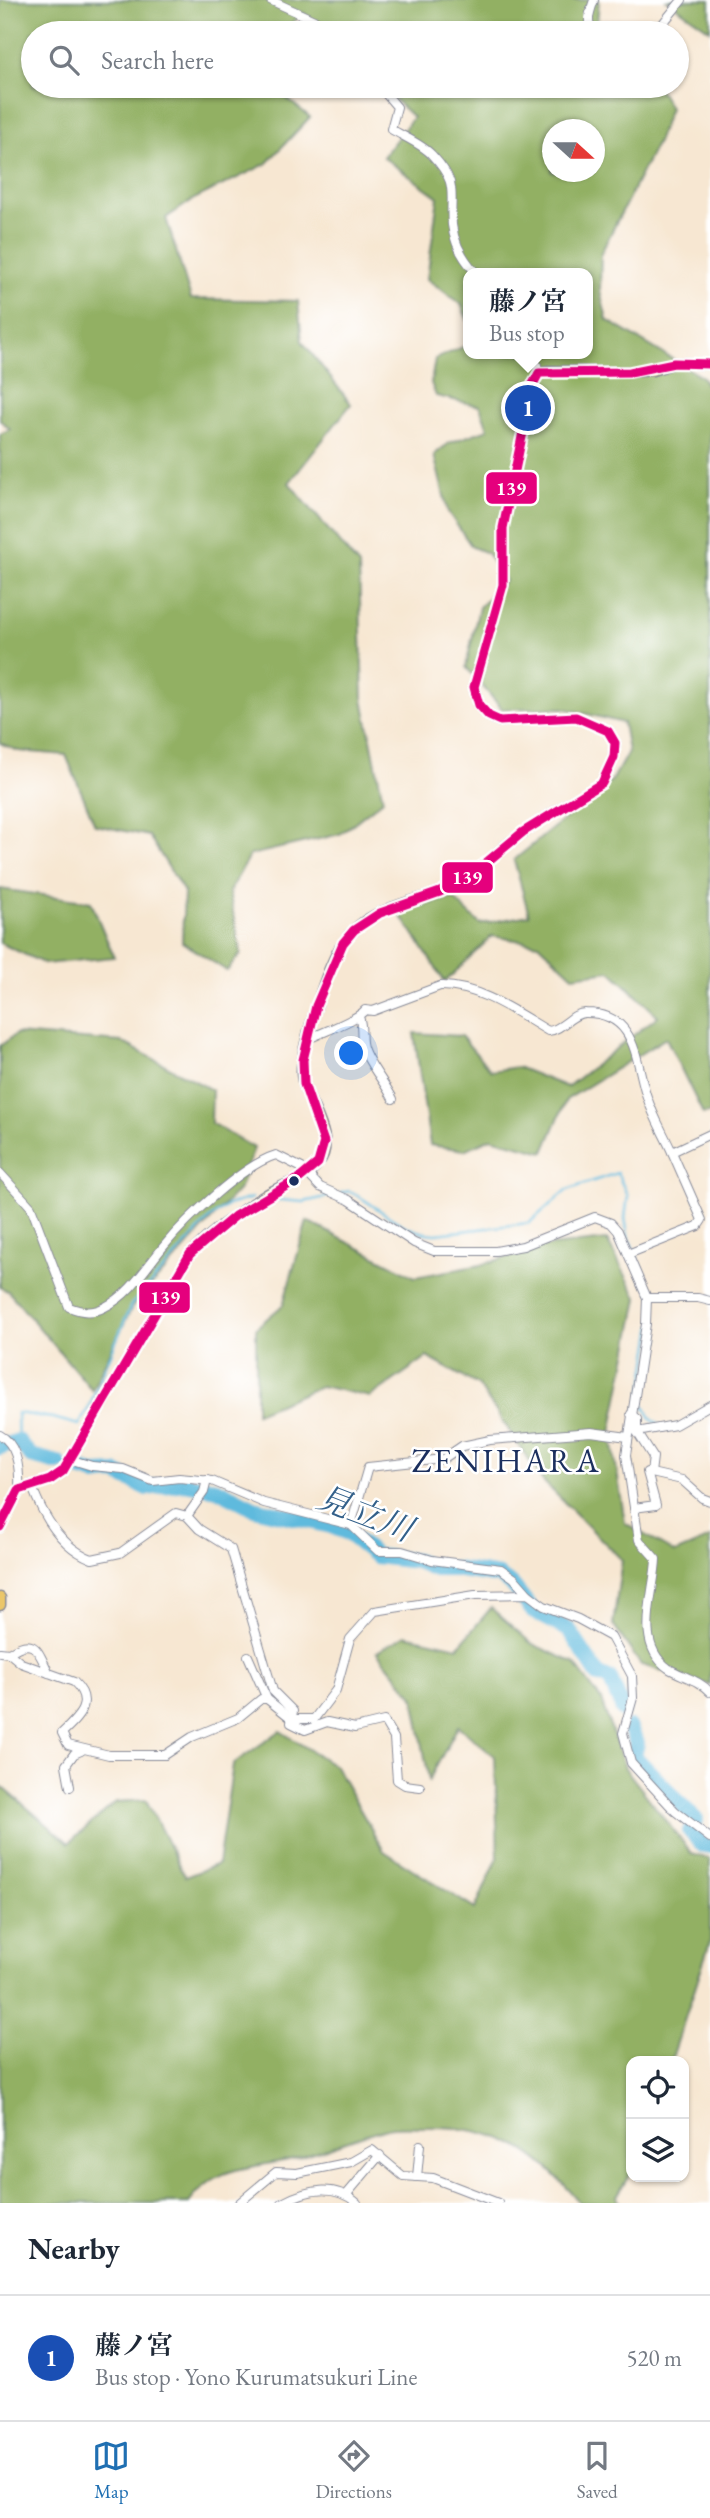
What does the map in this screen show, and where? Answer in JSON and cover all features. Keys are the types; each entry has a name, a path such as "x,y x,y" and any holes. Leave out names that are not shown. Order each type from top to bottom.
{"main road":[{"path":"0,1527 19,1490 50,1480 63,1471 190,1254 220,1225 319,1162 325,1149 325,1138 302,1074 307,1040 342,945 353,931 384,911 454,886 474,874 514,839 602,783 610,772 615,743 608,731 576,717 500,721 489,716 479,705 474,687 503,585 503,528 517,451 533,384 539,373 547,370 630,372 652,370 674,363 710,364"},
{"path":"0,1598 0,1605"}],"street":[{"path":"270,0 315,21"},
{"path":"589,21 594,0"},
{"path":"665,21 682,0"},
{"path":"389,98 397,107 391,129 429,152 453,188 452,225 458,247 473,268"},
{"path":"535,359 539,373"},
{"path":"307,1040 348,1019 359,1017 365,1010 373,1010 440,986 451,986 498,1002 548,1031 559,1030 580,1014 587,1013 615,1021 634,1044 647,1098 702,1220 698,1226 628,1254"},
{"path":"359,1017 364,1033 361,1042 364,1051 393,1099"},
{"path":"673,1152 710,1134"},
{"path":"0,1173 32,1207 69,1307 85,1313 105,1307 126,1291 163,1247 218,1192 265,1158 276,1155 307,1172 320,1186 355,1204 414,1243 434,1251 496,1251 523,1247 541,1241 567,1226 595,1217 611,1223 618,1231 647,1298 646,1324 628,1437 627,1468 639,1540 656,1559 647,1620 650,1639 660,1660 670,1669 691,1677 710,1692"},
{"path":"647,1298 698,1298 710,1301"},
{"path":"637,1432 675,1425 710,1405"},
{"path":"631,1414 637,1419 637,1432 653,1457 649,1473 656,1505 634,1508"},
{"path":"351,1525 368,1467 443,1459 462,1446 490,1440 590,1432 628,1437"},
{"path":"0,1435 10,1443 19,1490"},
{"path":"69,1460 92,1466 123,1469 153,1481 179,1478 233,1488 264,1503 351,1525 378,1550 402,1551 432,1560 500,1569 514,1578 522,1594"},
{"path":"627,1468 682,1480 702,1498 710,1501"},
{"path":"31,1484 42,1511 64,1542 92,1559 120,1553 176,1513 187,1516 199,1529 232,1549 273,1691 293,1711 291,1723 305,1730 327,1722 355,1728 384,1721 394,1738 397,1780 405,1785 420,1787"},
{"path":"187,1516 206,1484"},
{"path":"248,1656 267,1699 292,1719 314,1719 323,1711 336,1690 351,1639 375,1611 475,1595 522,1594 578,1619 617,1642 630,1667 633,1685 623,1733 631,1763 675,1811 710,1838"},
{"path":"4,1653 18,1647 32,1646 40,1651 49,1673"},
{"path":"4,1653 74,1682 80,1688 86,1702 83,1713 62,1733 62,1737 68,1745 81,1751 134,1756 165,1755 192,1737 237,1718 256,1702 267,1699"},
{"path":"70,1787 66,1765 74,1754 81,1751"},
{"path":"417,2177 420,2145"},
{"path":"239,2203 276,2172 298,2173 351,2162 368,2151 380,2155 403,2176 433,2178 498,2203"},
{"path":"347,2194 380,2155"},
{"path":"282,2203 299,2195 327,2190 347,2194 357,2203"}],"green space":[{"path":"0,0 599,0 597,21 312,21 304,13 294,21 21,21 21,98 286,98 310,117 266,164 194,199 166,218 191,299 298,301 302,341 351,404 289,483 359,566 363,699 383,800 340,834 250,855 229,892 241,953 227,971 182,942 184,892 149,836 95,825 66,755 18,751 0,743 0,434 10,429 0,420"},
{"path":"667,0 710,0 710,30"},
{"path":"393,98 664,98 670,108 657,142 601,253 600,291 607,320 702,377 710,392 710,1113 703,1114 666,1038 566,1100 544,1152 491,1138 464,1150 430,1145 414,1033 461,1036 491,1071 517,1067 567,1087 658,1016 611,971 573,976 539,944 492,936 445,982 398,911 453,898 480,924 529,915 514,860 613,779 628,752 623,723 563,708 502,709 466,667 479,607 505,581 487,553 472,547 448,512 434,455 449,443 488,429 480,406 436,396 431,383 435,359 463,347 463,359 593,359 593,268 463,268 463,309 461,304 427,279 438,197 383,157 413,117"},
{"path":"0,889 91,902 114,957 45,964 0,943"},
{"path":"16,1034 122,1042 212,1090 211,1123 254,1148 240,1188 132,1307 92,1390 9,1292 0,1287 0,1046"},
{"path":"307,1221 415,1277 481,1265 540,1247 607,1240 638,1299 611,1433 625,1523 675,1553 710,1538 710,1685 641,1665 613,1625 622,1560 543,1481 478,1385 427,1357 370,1397 321,1386 256,1413 256,1328 283,1305"},
{"path":"491,1608 532,1644 574,1663 601,1700 625,1768 692,1854 710,1859 710,1942 673,2056 626,2056 626,2181 617,2196 619,2203 580,2203 548,2168 513,2144 494,2136 450,2127 404,2126 383,2129 292,2159 223,2174 200,2190 189,2203 0,2203 0,1785 69,1843 116,1802 146,1800 185,1877 218,1864 233,1764 280,1731 335,1766 384,1851 475,1909 498,1857 495,1757 458,1726 429,1780 414,1697 377,1652 405,1635 458,1647"}],"waterway":[{"path":"341,1193 349,1191 401,1224 436,1234 529,1223 567,1190 617,1173 628,1196 625,1218 628,1236 652,1295"},
{"path":"269,1199 304,1202 335,1195"},
{"path":"18,1441 17,1413 79,1425 131,1305 209,1219 228,1205 252,1198"},
{"path":"653,1302 654,1318 641,1400 652,1420 658,1423"},
{"name":"見立川","path":"0,1447 18,1441 31,1456 58,1463"},
{"name":"見立川","path":"72,1467 96,1474 116,1473 147,1488 184,1483 217,1489 254,1508 346,1532 376,1556 416,1561 435,1569 455,1569 499,1576 513,1586 533,1611 569,1630 598,1675 610,1679 623,1710"},
{"name":"見立川","path":"630,1728 637,1743 634,1756 696,1820"},
{"name":"見立川","path":"690,1831 703,1845 710,1846"}],"transit line":[{"name":"139","path":"0,1527 19,1490 50,1480 63,1471 190,1254 235,1216 300,1178 318,1163 324,1142 304,1084 303,1060 316,1006 343,943 354,930 380,913 440,892 470,876 523,832 602,783 614,757 615,743 608,731 576,717 500,721 489,716 479,705 474,687 503,585 503,528 533,384 539,373 630,372 674,363 710,364"}],"place":[{"name":"藤ノ宮","path":"528,408"}],"district":[{"name":"ZENIHARA","path":"506,1460"}]}
